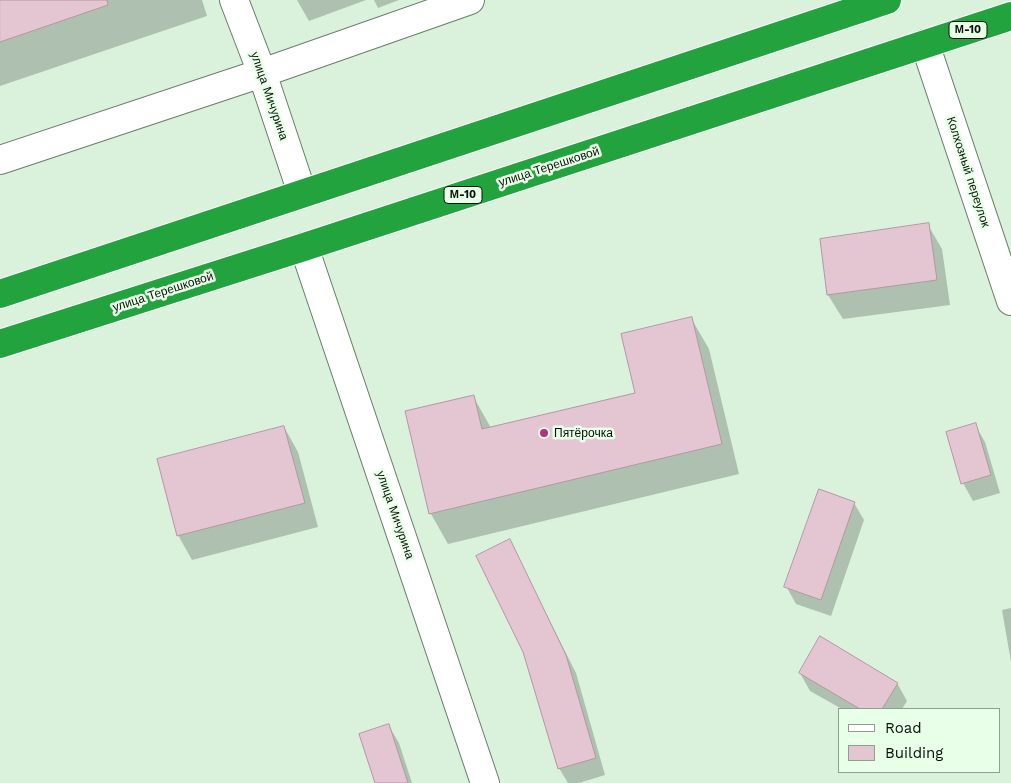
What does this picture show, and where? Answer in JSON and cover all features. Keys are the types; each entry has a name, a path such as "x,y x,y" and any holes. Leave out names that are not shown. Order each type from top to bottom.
{"highway":[{"path":"0,294 887,0"},
{"name":"улица Терешковой","path":"0,344 304,247 1011,16"}],"street":[{"name":"улица Мичурина","path":"234,0 262,73 302,193"},
{"path":"0,160 262,73 470,0"},
{"name":"Колхозный переулок","path":"925,44 1011,301"},
{"name":"улица Мичурина","path":"304,247 485,783"}],"building":[{"path":"0,0 107,0 108,5 0,42"},
{"path":"929,223 937,280 827,295 820,239"},
{"path":"692,317 722,444 429,514 405,411 474,395 482,429 635,393 621,334"},
{"path":"976,423 991,475 961,484 946,432"},
{"path":"284,426 305,503 177,536 157,459"},
{"path":"819,489 855,502 821,600 784,587"},
{"path":"510,539 566,655 596,758 558,769 523,652 476,556"},
{"path":"820,636 898,683 883,708 858,708 799,673"},
{"path":"389,724 408,783 375,783 359,734"}],"place":[{"name":"Пятёрочка","path":"544,433"}]}
